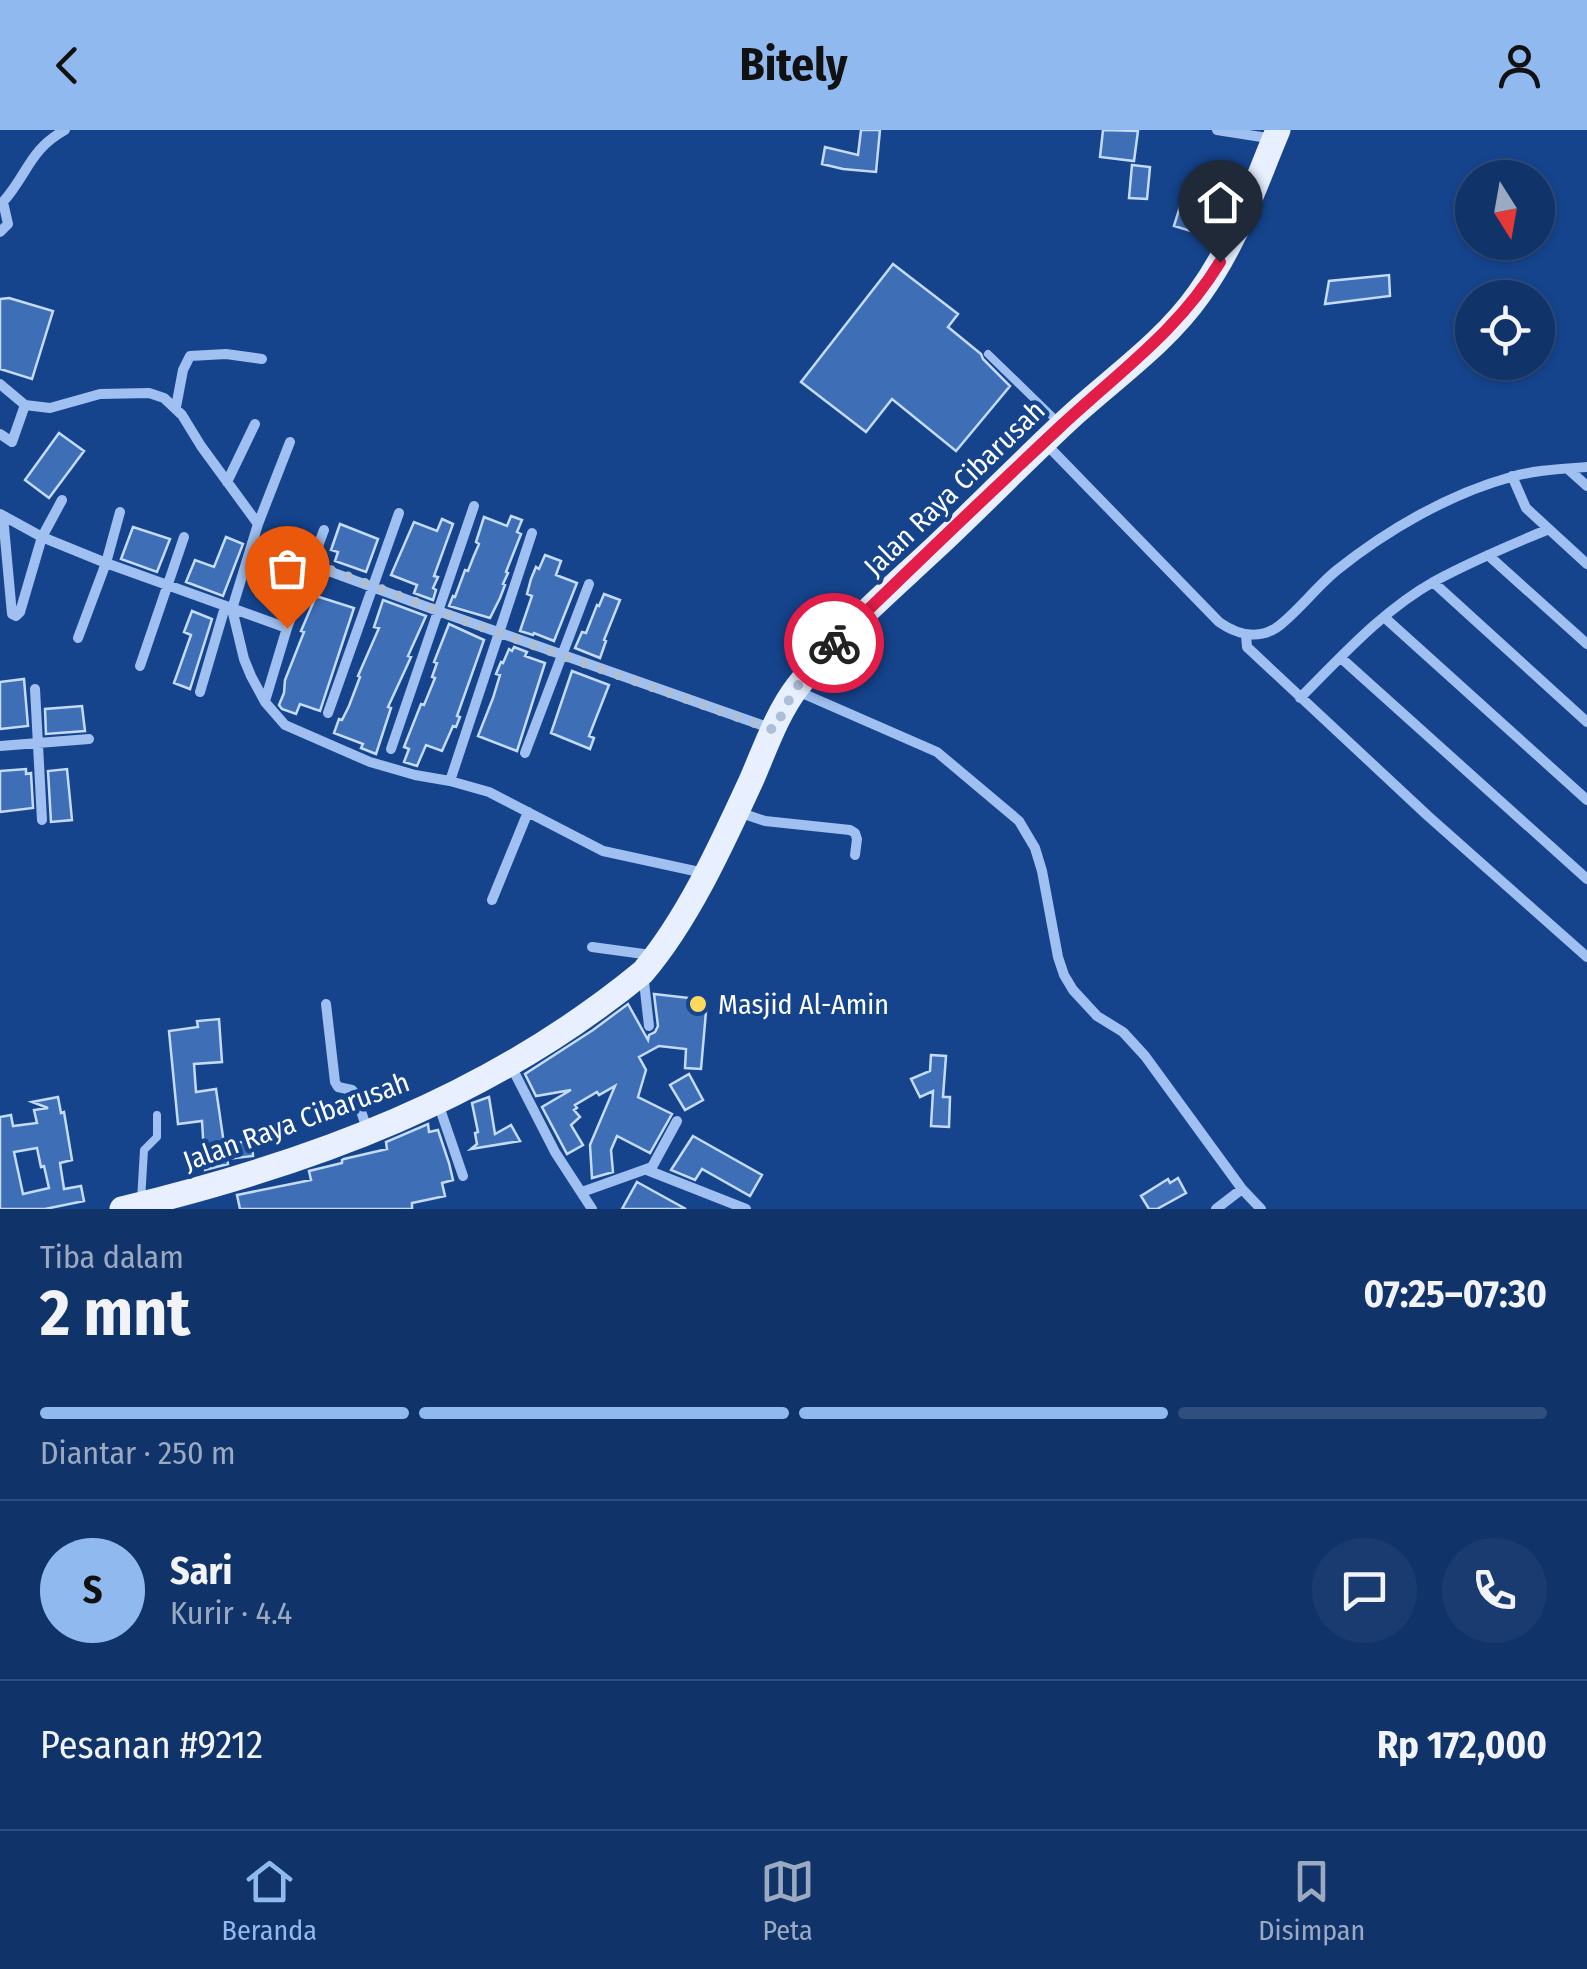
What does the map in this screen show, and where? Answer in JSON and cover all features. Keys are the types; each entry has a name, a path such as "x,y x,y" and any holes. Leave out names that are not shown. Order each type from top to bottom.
{"main road":[{"name":"Jalan Raya Cibarusah","path":"131,1207 190,1201 261,1171 368,1134 437,1102 510,1066 650,964 705,873 794,690 828,650 1053,434 1164,335 1198,296 1236,234 1276,134"}],"street":[{"path":"0,232 8,224 3,202 35,153 65,130"},
{"path":"1217,130 1276,134"},
{"path":"176,408 190,356 226,354 262,359"},
{"path":"0,384 25,404 50,408 100,394 149,393 164,398 176,408 258,524"},
{"path":"0,434 12,442 25,404"},
{"path":"227,482 254,424"},
{"path":"1053,434 1219,622 1246,635 1275,628 1336,570 1392,531 1464,494 1512,476 1587,468"},
{"path":"200,692 290,442"},
{"path":"1568,468 1587,486"},
{"path":"1512,476 1526,508 1587,564"},
{"path":"2,515 17,616 42,537 62,500"},
{"path":"391,749 474,506"},
{"path":"78,638 120,512"},
{"path":"328,713 399,513"},
{"path":"2,515 42,537 106,563 287,628"},
{"path":"1300,698 1384,617 1432,582 1549,529"},
{"path":"265,702 287,628 324,530"},
{"path":"450,780 532,534"},
{"path":"140,666 184,536"},
{"path":"252,543 774,730"},
{"path":"1488,554 1587,644"},
{"path":"1432,582 1587,722"},
{"path":"524,753 589,584"},
{"path":"228,608 244,659 265,702 285,725 299,733 370,762 489,792 603,851 705,873"},
{"path":"1384,617 1587,800"},
{"path":"1246,635 1248,647 1300,698 1428,816 1584,949"},
{"path":"1341,658 1587,879"},
{"path":"35,690 42,820"},
{"path":"794,690 936,752 1019,821 1042,871 1064,976 1097,1016 1122,1032 1146,1056 1242,1189 1261,1209"},
{"path":"0,746 89,740"},
{"path":"492,900 528,812"},
{"path":"737,812 766,821 850,830 857,838 856,855"},
{"path":"592,947 650,964 648,1026"},
{"path":"326,1004 334,1082 356,1094 368,1134"},
{"path":"510,1066 555,1152 592,1209"},
{"path":"437,1102 464,1176"},
{"path":"582,1192 647,1170 656,1162 677,1121"},
{"path":"647,1170 746,1209"},
{"path":"1216,1209 1242,1189"}],"lane":[{"path":"988,354 1053,434"},
{"path":"131,1207 144,1151 157,1138 157,1115"}],"building":[{"path":"861,130 880,130 876,172 822,164 825,147 858,155"},
{"path":"1103,130 1138,131 1134,161 1100,157"},
{"path":"1132,165 1150,167 1147,199 1129,198"},
{"path":"1207,183 1228,188 1214,238 1174,226 1182,200 1201,206"},
{"path":"893,264 958,314 948,327 981,354 1010,386 956,451 892,399 866,432 801,382"},
{"path":"1389,275 1390,296 1325,304 1329,281"},
{"path":"0,299 53,311 32,379 0,369"},
{"path":"59,433 84,451 49,498 25,480"},
{"path":"511,516 522,520 517,532 521,534 490,618 449,606 479,544 476,542 484,517 507,526"},
{"path":"442,519 453,524 434,576 438,577 433,600 414,593 417,585 391,575 414,522 437,531"},
{"path":"340,524 378,539 366,572 335,561 338,552 331,550"},
{"path":"133,527 170,539 157,572 121,559"},
{"path":"226,537 243,544 223,596 186,582 195,560 214,567"},
{"path":"545,555 561,561 556,575 577,583 554,641 520,631 532,596 527,594 531,579"},
{"path":"604,594 620,600 600,658 575,648"},
{"path":"316,596 354,608 320,711 300,704 296,714 279,705"},
{"path":"383,600 426,616 388,707 391,708 376,754 361,748 363,744 334,733 349,706 379,628 374,627"},
{"path":"192,611 212,619 190,689 174,683 191,635 184,632"},
{"path":"449,624 484,640 456,727 453,726 442,751 426,745 417,766 404,762 409,749 404,747 435,678 434,662"},
{"path":"514,647 545,663 517,751 478,736 500,675 496,674 509,649"},
{"path":"572,671 609,685 589,736 594,738 590,749 551,733"},
{"path":"24,679 28,726 0,729 0,682"},
{"path":"82,706 85,731 46,734 45,709"},
{"path":"26,769 26,774 31,773 33,808 0,812 0,771"},
{"path":"67,769 72,820 51,822 48,771"},
{"path":"654,994 707,1000 701,1069 685,1068 686,1049 659,1046 639,1057 646,1070 638,1097 672,1114 650,1153 617,1136 611,1150 613,1172 592,1178 590,1145 615,1086 575,1105 580,1117 571,1125 583,1145 567,1154 542,1107 571,1090 536,1096 525,1074 628,1004 648,1040 658,1026"},
{"path":"219,1019 222,1062 194,1064 196,1092 216,1089 224,1144 252,1141 253,1156 227,1159 228,1164 205,1170 202,1121 178,1124 169,1031 198,1027 197,1021"},
{"path":"931,1055 946,1056 943,1097 950,1097 949,1127 931,1126 933,1091 920,1097 911,1079 930,1071"},
{"path":"689,1074 703,1100 685,1110 670,1085"},
{"path":"58,1097 72,1160 60,1163 64,1189 81,1186 84,1201 45,1209 0,1209 0,1117 11,1115 13,1126 37,1123 34,1110 48,1108 32,1102","holes":["37,1148 41,1167 44,1166 49,1188 23,1194 14,1152"]},
{"path":"489,1097 495,1134 511,1125 520,1141 471,1149 477,1144 478,1132 472,1103"},
{"path":"428,1124 429,1132 438,1130 449,1163 453,1180 442,1183 445,1196 412,1203 412,1209 240,1209 237,1195 311,1180 309,1171 387,1149 386,1142"},
{"path":"693,1136 762,1175 750,1196 702,1169 695,1180 671,1170"},
{"path":"1178,1178 1186,1193 1157,1209 1149,1209 1141,1196 1168,1179 1170,1183"},
{"path":"637,1182 686,1209 622,1209"}],"way so far":[{"path":"287,628 312,563 774,730 794,690 834,643"}],"place":[{"name":"Masjid Al-Amin","path":"698,1004"}],"route":[{"path":"834,643 1062,425 1164,335 1198,296 1220,262"}]}
